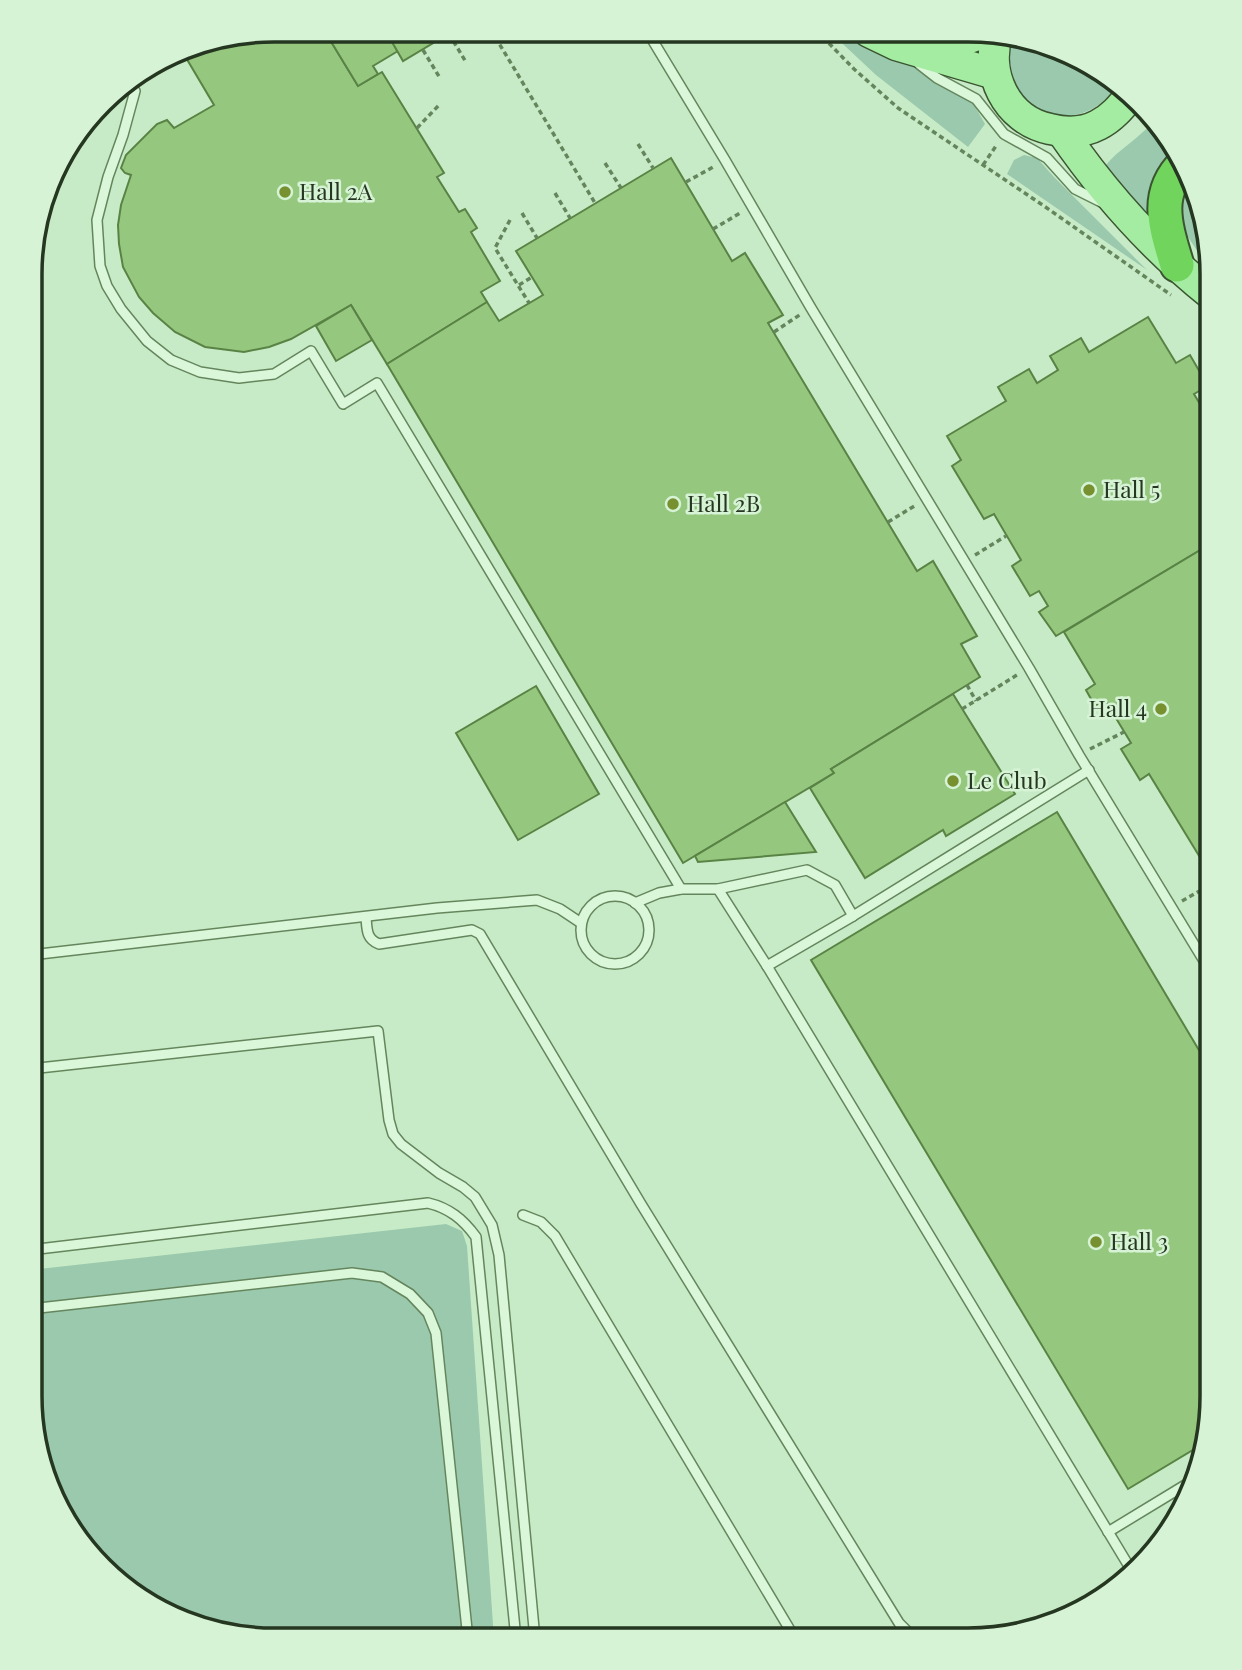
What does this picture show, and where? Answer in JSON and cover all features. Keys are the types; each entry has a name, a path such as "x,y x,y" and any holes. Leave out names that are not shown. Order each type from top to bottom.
{"highway":[{"path":"1175,280 1165,204 1167,191 1177,174"}],"main road":[{"path":"908,42 995,75"},
{"path":"940,42 958,42"},
{"path":"995,44 995,75 1003,97 1019,115 1039,127 1062,132 1081,131 1098,125 1117,112 1124,103"},
{"path":"1098,125 1100,184"},
{"path":"1062,132 1100,184 1130,217 1175,280 1200,290"}],"lane":[{"path":"655,42 811,308 1200,954"},
{"path":"903,42 937,78 976,99 1004,134 1047,158 1076,189 1130,217"},
{"path":"135,91 97,220 100,267 107,286 121,309 147,341 171,360 200,372 239,378 274,374 311,351 343,404 377,383 681,889"},
{"path":"767,966 1089,771"},
{"path":"635,902 659,893 681,889 718,889 807,870 835,885 853,916"},
{"path":"718,889 1128,1564"},
{"path":"608,896 627,898 635,902 642,909 649,926 646,944 633,958 624,962 615,964 596,958 584,944 581,934 585,914 591,906 608,896"},
{"path":"42,954 366,916 537,900 582,923"},
{"path":"366,916 368,937 379,944 472,930 480,934 641,1204 905,1628"},
{"path":"42,1068 378,1031 393,1134 401,1144 475,1197 492,1225 499,1255 534,1628"},
{"path":"42,1249 428,1203 451,1212 467,1224 476,1237 515,1628"},
{"path":"523,1215 541,1222 555,1236 789,1628"},
{"path":"42,1308 352,1273 382,1277 410,1294 428,1313 436,1332 467,1628"},
{"path":"1108,1532 1180,1489"}],"path":[{"path":"454,42 466,62"},
{"path":"498,42 595,203"},
{"path":"828,42 898,108 1044,206 1175,280"},
{"path":"423,50 440,78"},
{"path":"417,128 440,104"},
{"path":"983,165 1004,134"},
{"path":"638,144 653,168"},
{"path":"686,182 725,160"},
{"path":"606,163 621,188"},
{"path":"555,193 570,218"},
{"path":"713,229 752,206"},
{"path":"523,213 537,238"},
{"path":"510,220 495,248 529,303"},
{"path":"518,285 532,276"},
{"path":"774,332 811,308"},
{"path":"888,522 927,498"},
{"path":"964,561 1006,536"},
{"path":"962,709 1029,668"},
{"path":"967,685 976,701"},
{"path":"1079,755 1124,732"},
{"path":"1171,906 1200,890"}],"green space":[{"path":"841,42 874,42 969,96 985,124 968,147 876,75"},
{"path":"1009,46 1028,50 1084,73 1112,93 1098,105 1071,116 1044,112 1031,104 1020,92 1010,75 1007,60"},
{"path":"1148,127 1175,169 1150,221 1105,166"},
{"path":"1024,155 1037,158 1147,270 1007,174 1014,160"},
{"path":"1185,195 1192,214 1199,253 1182,228"},
{"path":"446,1224 462,1231 467,1246 493,1628 243,1626 185,1610 158,1597 121,1571 99,1549 81,1525 54,1471 46,1442 42,1412 42,1269"}],"building":[{"name":"Hall 2A","path":"274,42 331,42 358,86 382,72 444,173 437,177 459,212 465,209 477,228 471,232 500,281 481,292 487,302 387,364 351,305 291,339 244,352 205,347 175,332 139,297 123,267 118,225 121,205 131,175 121,168 126,155 157,124 167,120 174,128 214,105 187,59 228,46"},
{"path":"331,42 392,42 398,51 373,66 378,74 358,86"},
{"path":"392,42 435,42 403,61"},
{"name":"Hall 2B","path":"671,158 732,261 745,253 783,315 768,323 917,571 933,561 977,636 961,644 980,677 831,769 834,773 683,863 387,364 487,302 499,321 543,295 516,251"},
{"path":"351,305 372,340 336,361 316,326"},
{"name":"Hall 5","path":"1148,317 1176,363 1190,355 1200,372 1200,391 1194,394 1200,404 1200,550 1056,636 1039,612 1048,606 1039,591 1030,596 1012,566 1021,560 994,514 984,519 952,466 961,460 947,436 1006,401 998,387 1029,369 1037,383 1058,370 1050,356 1081,338 1089,352"},
{"name":"Hall 4","path":"1200,550 1200,857 1149,774 1140,780 1121,749 1131,743 1105,700 1095,706 1086,690 1095,684 1064,632"},
{"path":"536,686 599,794 518,840 456,733"},
{"path":"953,694 1015,794 946,836 943,830 865,878 810,788 834,773 831,769"},
{"path":"785,802 816,852 698,862 695,856"},
{"name":"Hall 3","path":"1057,812 1200,1052 1200,1412 1194,1449 1128,1489 811,960"}],"place":[{"name":"Hall 2A","path":"285,192"},
{"name":"Hall 5","path":"1089,490"},
{"name":"Hall 2B","path":"673,504"},
{"name":"Hall 4","path":"1161,709"},
{"name":"Le Club","path":"953,781"},
{"name":"Hall 3","path":"1096,1242"}]}
